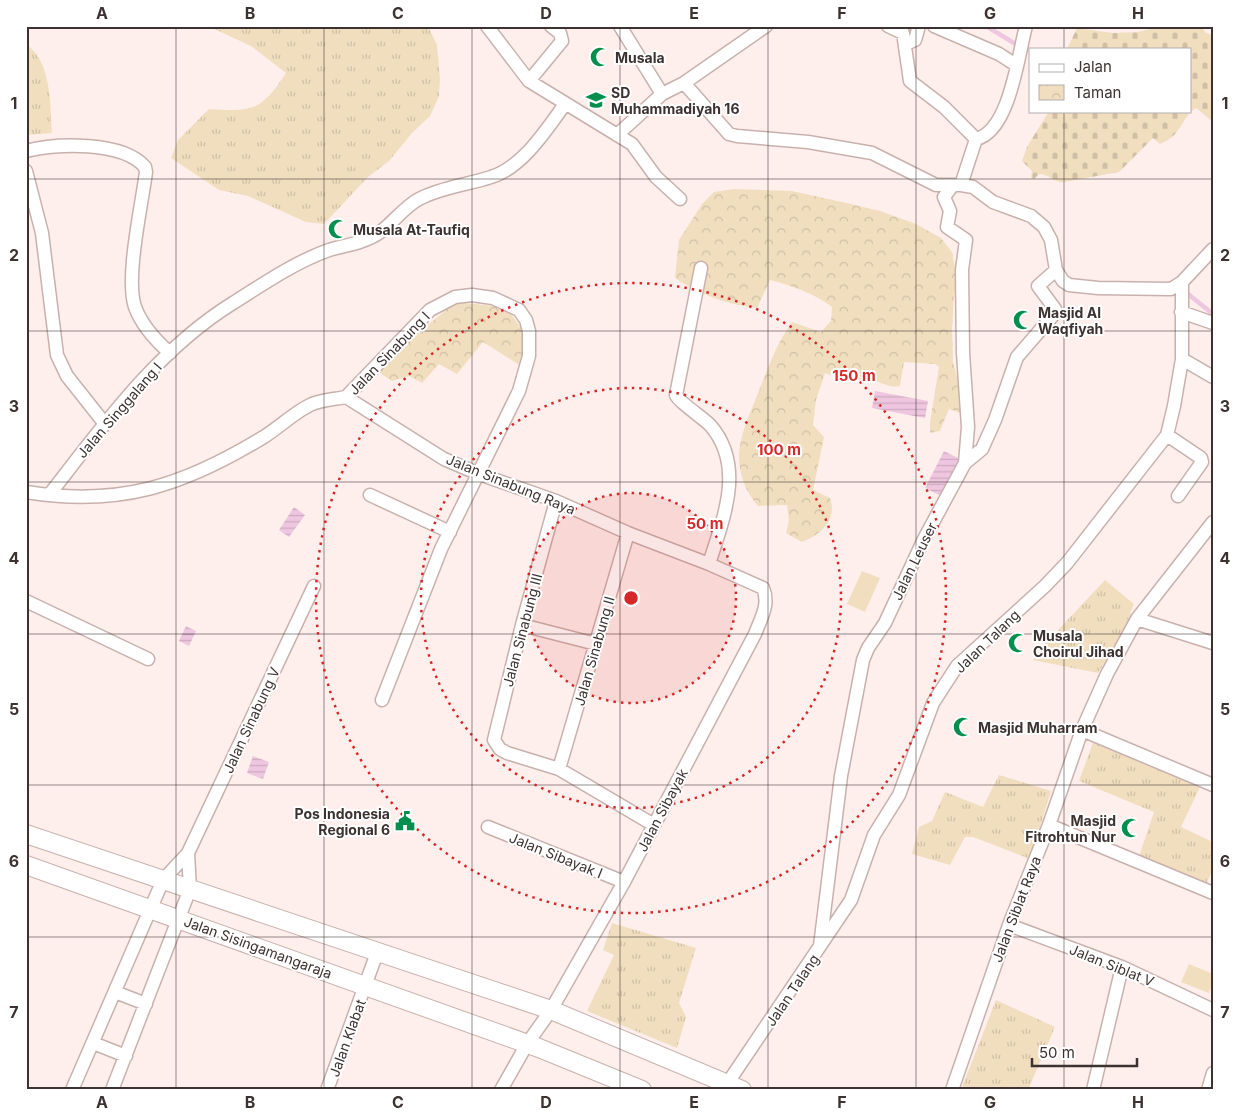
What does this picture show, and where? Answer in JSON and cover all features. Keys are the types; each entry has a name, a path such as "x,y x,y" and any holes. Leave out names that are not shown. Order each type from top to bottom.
{"main road":[{"path":"26,834 378,950 551,1010 734,1087"},
{"name":"Jalan Sisingamangaraja","path":"26,865 527,1044 624,1086 642,1090"}],"street":[{"path":"487,26 529,81 632,144 656,177 680,199"},
{"path":"529,81 562,41 562,38 551,26"},
{"path":"620,26 662,94"},
{"path":"617,135 662,94 684,83 766,26"},
{"path":"888,26 903,33 910,81 944,107 976,139"},
{"path":"906,44 916,40 919,26"},
{"path":"934,26 1017,61"},
{"path":"976,139 984,137 1008,103 1026,26"},
{"path":"684,83 729,134 808,142 872,153 925,181 936,185 973,187 993,202 1026,213 1036,219 1052,240 1056,270 1064,281 1084,287 1133,287 1142,290 1164,290 1182,282 1211,253"},
{"name":"Jalan Singgalang I","path":"49,495 140,382 170,353 231,304 329,250 345,247 378,233 418,199 455,185 492,177 504,172 541,138 565,104"},
{"path":"957,185 976,139"},
{"path":"26,150 58,145 88,146 128,156 145,167 146,172 135,248 132,294 136,307 151,336 170,353"},
{"path":"26,171 42,233 57,355 67,376 105,424"},
{"name":"Jalan Leuser","path":"820,948 838,794 863,660 868,648 885,623 924,539 965,463 968,427 963,353 962,270 966,240 947,227 950,211 944,197 957,185"},
{"path":"701,268 676,395 679,400 710,425 719,436 728,459 730,474 727,507 709,564"},
{"path":"965,463 982,449 995,420 1017,357 1055,313 1055,309 1038,286 1039,283 1056,270"},
{"name":"Jalan Talang","path":"734,1087 851,900 874,835 899,795 933,703 957,666 1045,586 1067,563 1167,435 1182,359 1182,282"},
{"name":"Jalan Sinabung I","path":"346,397 430,310 455,296 472,295 507,302 519,310 526,320 529,331 528,356 524,377 512,409 478,474 420,599 382,700"},
{"path":"1181,312 1213,323"},
{"path":"1182,359 1213,377"},
{"path":"26,492 81,497 141,492 180,481 262,438 313,404 346,397"},
{"name":"Jalan Sinabung Raya","path":"346,397 444,459 478,474 556,501 628,533 709,564 763,588 766,596 766,606"},
{"path":"1167,435 1201,458 1202,462 1178,496"},
{"path":"370,495 450,532"},
{"name":"Jalan Sinabung III","path":"556,501 494,734 496,745 507,753 559,769"},
{"name":"Jalan Siblat Raya","path":"952,1090 1009,925 1049,824 1082,730 1106,674 1137,620 1211,524"},
{"name":"Jalan Sinabung II","path":"559,769 628,533"},
{"name":"Jalan Sinabung V","path":"188,853 314,586"},
{"path":"26,601 148,659"},
{"name":"Jalan Sibayak","path":"551,1010 624,882 755,634 766,606"},
{"path":"1137,620 1213,642"},
{"path":"522,625 596,644"},
{"path":"1082,730 1213,785"},
{"path":"559,769 654,825"},
{"path":"1049,824 1213,892"},
{"name":"Jalan Sibayak I","path":"488,827 624,882"},
{"path":"72,1090 163,880 188,853"},
{"path":"112,1090 180,919 190,889 188,853"},
{"name":"Jalan Siblat V","path":"1009,925 1122,966 1213,1010"},
{"path":"366,986 378,950"},
{"path":"1093,1090 1122,966"},
{"name":"Jalan Klabat","path":"327,1090 366,986"},
{"path":"115,992 146,1004"},
{"path":"501,1090 527,1044 551,1010"},
{"path":"93,1043 126,1056"},
{"path":"1208,1090 1213,1073"}],"green space":[{"path":"208,26 428,26 437,45 440,79 439,96 430,116 412,133 389,161 368,177 324,224 306,222 248,196 219,190 171,158 178,140 209,109 236,110 255,106 270,95 286,73 251,46"},
{"path":"1164,26 1201,26 1205,32 1213,36 1213,122 1196,108 1192,111 1192,48 1067,48 1077,28 1113,33 1137,32"},
{"path":"26,44 41,62 45,73 50,97 52,133 26,135"},
{"path":"1048,112 1191,112 1173,136 1160,144 1153,138 1119,172 1064,182 1057,181 1043,174 1039,174 1034,179 1031,178 1032,171 1022,161 1027,147"},
{"path":"734,189 792,191 880,211 916,224 941,238 952,252 958,284 954,295 952,328 953,362 969,420 969,440 962,437 966,415 949,409 940,431 930,433 939,367 935,364 904,362 900,386 831,376 825,373 816,400 813,425 824,437 813,490 830,498 832,513 826,526 821,531 802,542 786,533 789,521 787,505 758,506 754,501 742,477 739,449 750,412 786,331 792,322 821,332 831,321 832,307 802,291 770,280 757,308 714,298 675,278 679,240 702,204 714,192"},
{"path":"456,302 504,307 523,334 524,347 521,366 483,342 457,374 439,364 422,383 409,376 392,381 377,371 397,350"},
{"path":"862,571 880,578 865,612 847,604"},
{"path":"1105,580 1134,604 1130,613 1134,618 1098,673 1033,660 1043,646"},
{"path":"1095,737 1200,787 1181,827 1213,842 1213,868 1206,885 1139,856 1154,812 1079,781"},
{"path":"999,775 1051,791 1030,859 973,837 965,837 950,865 912,854 919,827 932,821 945,792 983,807"},
{"path":"612,923 696,948 679,1003 686,1017 677,1048 587,1011 614,955 603,950"},
{"path":"1189,964 1213,974 1213,983 1209,993 1181,982"},
{"path":"996,1000 1055,1027 1028,1090 961,1090"}],"shaded area":[{"path":"875,391 928,401 925,418 872,408"},
{"path":"944,451 962,460 943,497 925,488"},
{"path":"294,507 305,515 289,537 279,530"},
{"path":"186,626 196,631 189,646 179,641"},
{"path":"253,756 269,762 263,779 247,773"}],"waterway":[{"path":"986,26 1019,46"},
{"path":"1188,294 1213,314"}],"place":[{"name":"Musala","path":"600,57"},
{"name":"SD Muhammadiyah 16","path":"596,100"},
{"name":"Musala At-Taufiq","path":"338,229"},
{"name":"Masjid Al Waqfiyah","path":"1023,320"},
{"name":"Musala Choirul Jihad","path":"1018,643"},
{"name":"Masjid Muharram","path":"963,727"},
{"name":"Pos Indonesia Regional 6","path":"405,821"},
{"name":"Masjid Fitrohtun Nur","path":"1131,828"}]}
